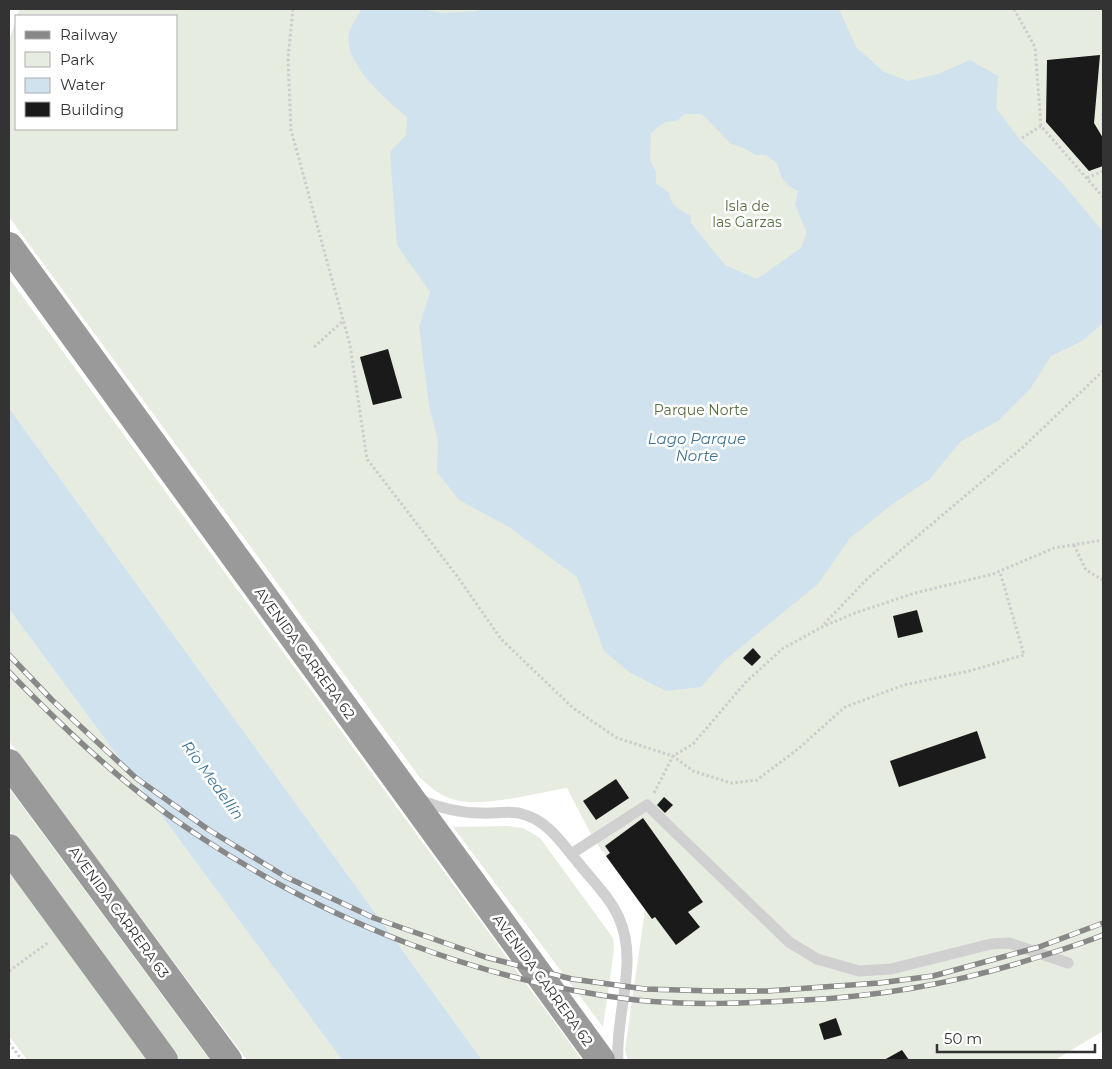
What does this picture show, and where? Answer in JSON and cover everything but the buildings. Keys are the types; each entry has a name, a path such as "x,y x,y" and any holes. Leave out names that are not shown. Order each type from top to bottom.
{"highway":[{"name":"AVENIDA CARRERA 62","path":"9,246 601,1060"},
{"name":"AVENIDA CARRERA 63","path":"9,763 228,1060"},
{"path":"9,848 164,1060"}],"lane":[{"path":"408,794 437,806 462,811 480,814 521,813 536,819 555,834 610,903 619,917 627,941 627,964 616,1039 618,1060"},
{"path":"571,854 647,806 789,942 817,959 859,971 891,968 992,944 1009,944 1068,963"}],"path":[{"path":"293,9 288,58 291,130 344,320 361,409 367,459 457,576 500,639 573,708 617,738 673,756 693,771 731,783 757,780 798,749 845,707 904,685 969,671 1024,655 1000,572"},
{"path":"1014,9 1035,47 1041,126 1103,197"},
{"path":"1103,112 1103,128"},
{"path":"1022,138 1041,126"},
{"path":"1086,178 1103,171"},
{"path":"314,347 344,320"},
{"path":"822,627 868,578 1023,447 1103,371"},
{"path":"647,806 673,756 693,744 745,683 782,649 822,627 915,593 1000,572 1054,548 1103,540"},
{"path":"1074,545 1086,570 1103,580"},
{"path":"9,971 68,928"},
{"path":"9,1043 22,1060"}],"green space":[{"name":"Parque Norte","path":"20,9 1103,9 1103,1031 1055,1060 628,1060 625,1050 645,910 593,838 567,788 493,801 464,802 443,795 420,778 9,217 9,40 15,23 15,130 178,130 178,15 17,15"},
{"path":"9,278 582,1060 482,1060 9,408"},
{"path":"9,609 342,1060 247,1060 9,741"},
{"path":"9,788 210,1060 180,1060 9,830"},
{"path":"508,826 523,828 540,838 613,938 614,950 603,1027 453,827"},
{"path":"9,867 152,1060 27,1060 9,1036"}],"water":[{"name":"Lago Parque Norte","path":"421,9 442,13 478,11 479,9 839,9 856,47 884,72 908,81 938,74 970,60 998,76 996,108 1020,140 1065,186 1103,232 1103,323 1082,341 1051,356 1030,389 998,421 960,442 930,479 890,506 850,538 818,584 725,660 701,687 666,691 629,672 604,651 577,577 509,527 459,500 437,472 438,441 429,405 419,327 430,292 397,245 390,152 406,135 407,117 368,80 359,69 353,57 349,45 349,34 361,10","holes":["685,114 702,114 731,144 746,149 755,155 766,155 778,164 780,174 784,180 798,191 795,204 807,233 801,248 757,279 725,265 691,223 691,216 677,207 669,193 656,183 656,172 650,160 651,133 665,122 677,121"]},
{"name":"Río Medellín","path":"9,408 482,1060 342,1060 9,609"}],"railway":[{"path":"9,655 52,700 136,778 209,830 286,877 374,918 485,957 572,979 645,989 713,991 767,991 879,983 933,976 1039,947 1103,923"},
{"path":"9,672 54,718 127,783 178,822 254,870 305,898 358,923 412,945 467,964 523,979 579,991 657,1002 721,1003 834,998 950,981 1007,967 1103,935"}],"park label":[{"name":"Isla de las Garzas","path":"747,214"}]}
